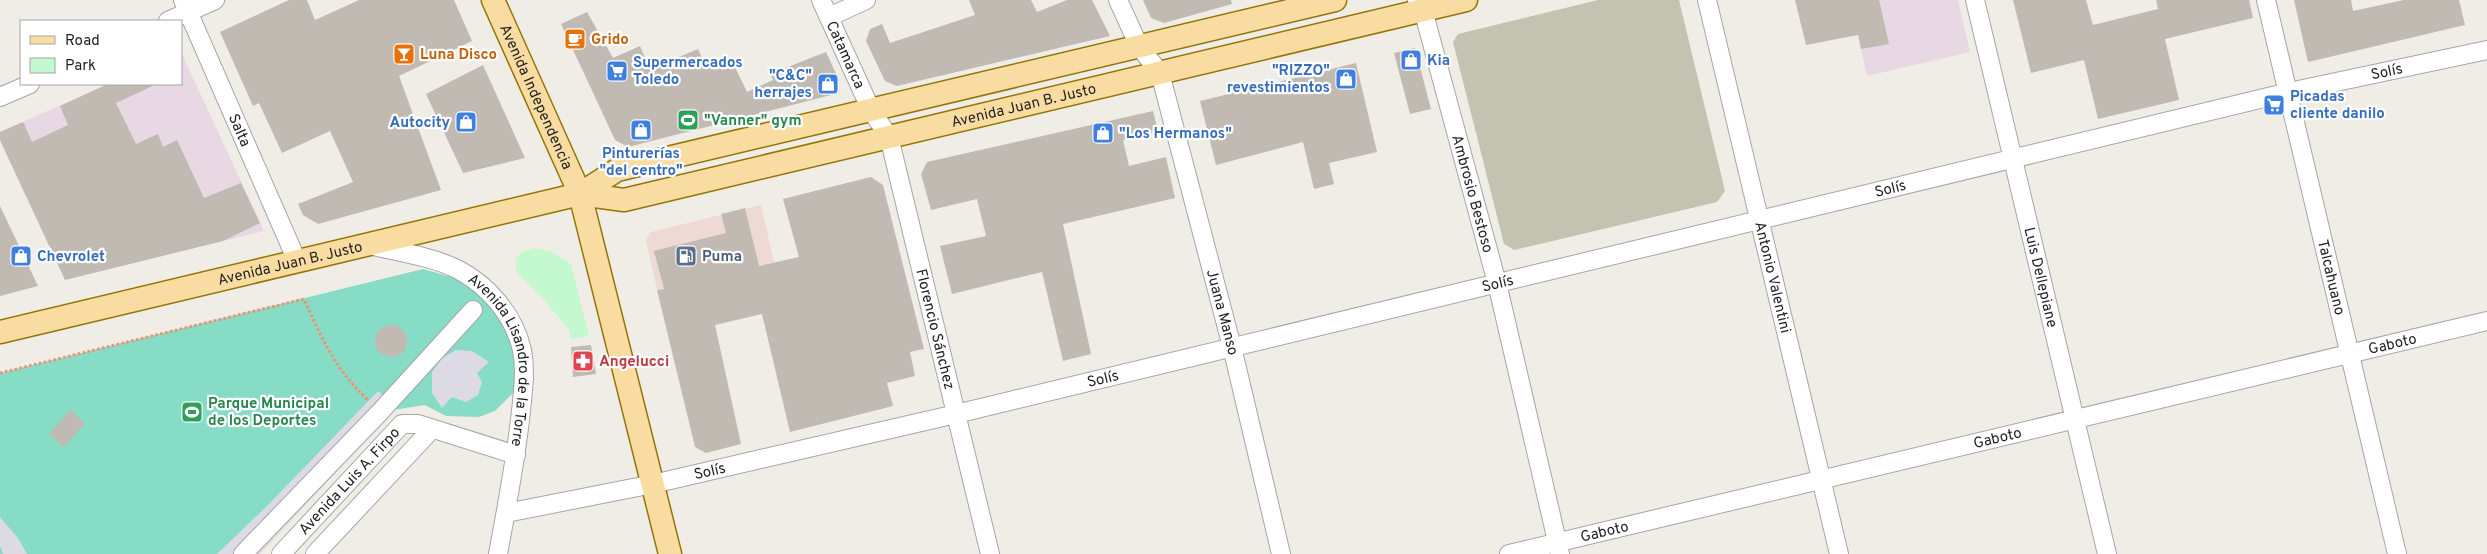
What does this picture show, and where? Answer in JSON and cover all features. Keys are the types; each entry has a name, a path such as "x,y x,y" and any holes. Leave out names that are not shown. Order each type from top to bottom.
{"main road":[{"name":"Avenida Independencia","path":"493,0 580,194 670,554"},
{"name":"Avenida Juan B. Justo","path":"0,332 580,194 617,170 1335,0"},
{"name":"Avenida Juan B. Justo","path":"580,194 624,200 1160,73 1420,5 1466,0"}],"street":[{"path":"169,20 185,6 215,0"},
{"name":"Catamarca","path":"821,0 871,110"},
{"path":"829,17 866,0"},
{"path":"1118,0 1139,46 1160,73"},
{"name":"Antonio Valentini","path":"1707,0 1839,554"},
{"name":"Luis Dellepiane","path":"1974,0 2107,554"},
{"name":"Talcahuano","path":"2266,0 2398,554"},
{"name":"Ambrosio Bestoso","path":"1420,5 1497,283 1559,548"},
{"name":"Salta","path":"185,6 297,261"},
{"name":"Solís","path":"506,513 653,484 956,414 2289,92 2487,50"},
{"name":"Juana Manso","path":"1160,73 1232,347 1281,554"},
{"path":"0,98 28,85"},
{"name":"Florencio Sánchez","path":"871,110 889,137 990,554"},
{"name":"Avenida Lisandro de la Torre","path":"367,244 420,257 457,269 490,291 514,327 522,351 524,378 516,455 498,554"},
{"path":"243,554 380,412 473,310"},
{"name":"Gaboto","path":"1509,554 1559,548 1821,480 2487,321"},
{"name":"Avenida Luis A. Firpo","path":"281,554 402,424 418,424 432,428 315,554"},
{"path":"432,428 516,455"}],"path":[{"path":"0,373 304,299 329,355 348,380 380,412"}],"shaded area":[{"path":"1598,0 1679,0 1725,191 1717,202 1514,250 1504,244 1453,42 1458,34"},
{"path":"1879,0 1958,0 1970,52 1867,76 1861,49"},
{"path":"182,54 264,231 93,273 51,184 26,197 0,140 0,132 106,85 182,85"},
{"path":"761,205 774,262 657,290 646,240 651,232"},
{"path":"456,350 472,351 489,362 477,373 482,382 478,395 466,402 452,397 442,408 432,393 432,372 442,358"},
{"path":"378,391 396,408 260,554 217,554 268,505"},
{"path":"0,517 18,538 27,554 3,554 0,546"}],"green space":[{"path":"535,248 552,252 571,264 589,336 571,339 569,330 542,297 517,273 515,259 523,251"},
{"name":"Parque Municipal de los Deportes","path":"423,269 462,280 493,301 511,337 517,372 513,393 495,411 479,417 446,416 425,405 380,412 243,554 0,554 0,373"}],"building":[{"path":"289,0 307,0 315,20 359,0 454,0 472,41 399,76 441,190 318,224 303,215 298,204 353,182 330,131 282,153 259,103 253,106 220,32"},
{"path":"969,0 1031,0 1037,12 1067,0 1092,0 1110,36 897,86 885,81 866,41 870,29 882,24 890,43 975,15"},
{"path":"1143,0 1231,0 1232,4 1164,23 1151,18"},
{"path":"1795,0 1879,0 1889,44 1861,49 1858,35 1806,45"},
{"path":"2013,0 2086,0 2093,25 2158,9 2156,0 2249,0 2253,18 2165,39 2179,100 2098,119 2084,60 2031,73"},
{"path":"2294,0 2351,0 2353,11 2404,0 2459,0 2465,25 2308,62"},
{"path":"587,12 613,58 640,46 650,69 698,49 706,66 730,57 747,92 773,80 770,74 826,52 839,80 831,95 628,147 615,140 561,24"},
{"path":"1415,48 1431,109 1410,114 1394,53"},
{"path":"1356,63 1377,152 1329,163 1334,184 1314,189 1303,142 1216,165 1200,101"},
{"path":"483,65 525,158 463,173 426,94"},
{"path":"106,85 155,85 116,103 136,144 158,134 163,147 177,140 204,198 241,183 260,223 223,241 65,280 0,140 0,132 23,122 32,142 68,125 60,106"},
{"path":"1153,111 1158,131 1123,140 1129,166 1166,157 1175,198 1063,224 1091,354 1063,361 1042,272 952,294 940,246 986,236 977,199 931,210 921,174 927,162"},
{"path":"871,177 883,185 924,349 910,352 915,376 887,383 893,406 790,432 762,314 715,325 741,444 706,453 695,447 657,290 664,289 654,251 726,233 721,214 745,208 759,266 799,257 783,199"},
{"path":"0,206 38,286 0,296"},
{"path":"391,325 397,326 402,330 406,335 406,347 402,352 397,356 391,357 385,356 380,352 376,347 375,341 376,335 380,330 385,326"},
{"name":"Angelucci","path":"591,345 596,374 573,377 571,347"},
{"path":"70,410 85,424 64,447 49,434"}],"place":[{"name":"Grido","path":"575,39"},
{"name":"Luna Disco","path":"404,54"},
{"name":"Kia","path":"1411,60"},
{"name":"Supermercados Toledo","path":"617,71"},
{"name":"\"RIZZO\" revestimientos","path":"1346,79"},
{"name":"\"C&C\" herrajes","path":"828,84"},
{"name":"Picadas cliente danilo","path":"2274,105"},
{"name":"\"Vanner\" gym","path":"688,120"},
{"name":"Autocity","path":"466,122"},
{"name":"Pinturerías \"del centro\"","path":"641,130"},
{"name":"\"Los Hermanos\"","path":"1103,133"},
{"name":"Chevrolet","path":"21,256"},
{"name":"Puma","path":"686,256"},
{"name":"Angelucci","path":"583,361"},
{"name":"Parque Municipal de los Deportes","path":"192,412"}]}
